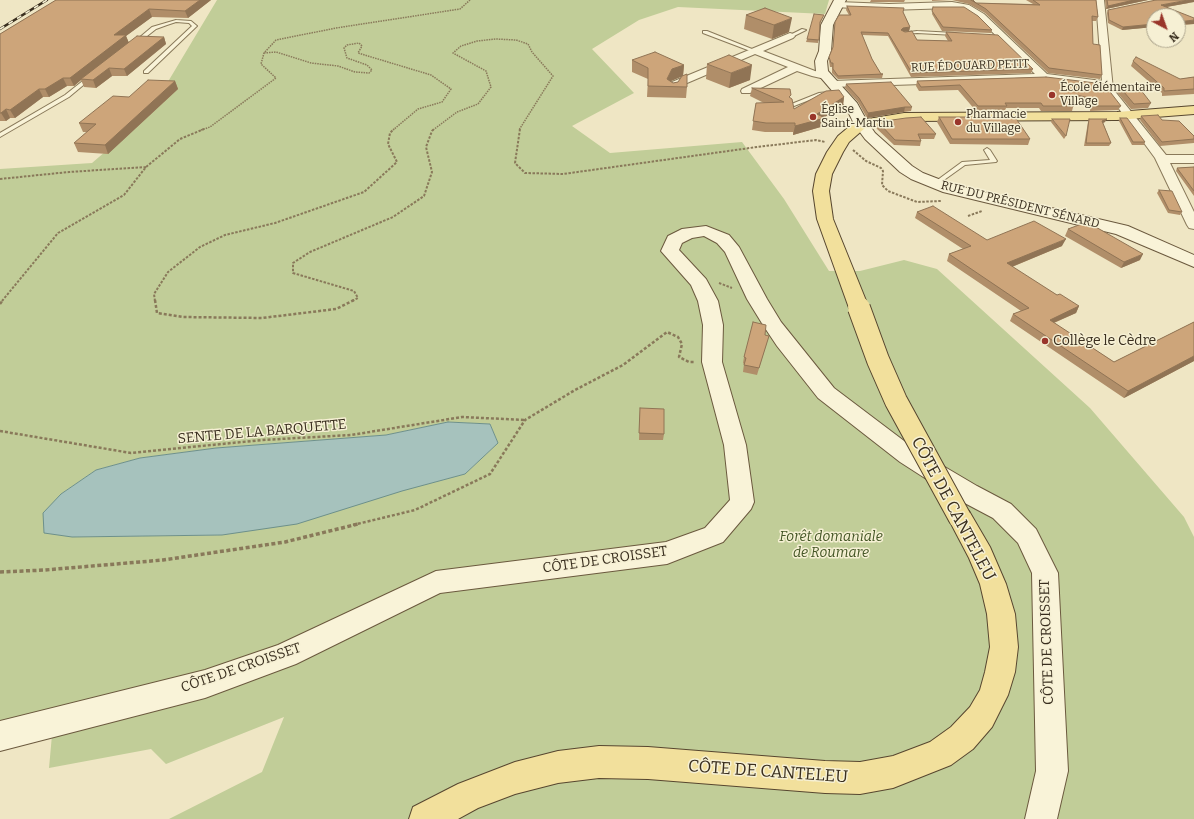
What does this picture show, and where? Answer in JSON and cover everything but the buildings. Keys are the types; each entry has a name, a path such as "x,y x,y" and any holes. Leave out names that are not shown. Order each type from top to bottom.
{"main road":[{"path":"861,124 904,117 1133,120 1194,110"},
{"name":"CÔTE DE CANTELEU","path":"425,819 469,795 515,778 565,766 599,762 648,763 825,777 860,778 893,772 940,754 962,738 981,717 993,695 1000,672 1004,647 1001,614 993,584 981,556 896,401 878,360 825,220 821,191 824,174 843,139 861,124"}],"street":[{"path":"1100,0 1104,12 1108,89 1162,160 1194,225"},
{"path":"755,51 829,80 827,25 839,2 870,7 919,3 952,5 966,7 981,16 998,35 1044,77"},
{"path":"673,90 676,84 790,36"},
{"path":"746,91 797,67"},
{"name":"RUE ÉDOUARD PETIT","path":"829,80 1044,77 1108,84"},
{"name":"RUE DU PRÉSIDENT SÉNARD","path":"829,80 852,106 861,124 870,136 906,169 917,176 958,192 1122,230 1173,251 1194,262"},
{"path":"1162,160 1194,159"},
{"name":"CÔTE DE CROISSET","path":"0,736 205,684 286,655 436,582 667,553 714,535 742,502 735,445 712,362 713,325 708,301 699,283 670,251 674,240 688,233 706,232 723,239 733,251 757,299 784,341 826,393 908,456 968,493 1002,511 1027,536 1045,573 1052,771 1041,819"}],"lane":[{"path":"129,48 154,28 165,24 176,21 190,22 195,26 146,72"},
{"path":"790,36 804,30"},
{"path":"705,32 755,51"},
{"path":"904,33 917,32 964,34"},
{"path":"0,135 67,96 98,72"},
{"path":"792,105 822,94 829,80"},
{"path":"935,184 964,163 994,161 987,150"}],"path":[{"path":"0,304 58,233 124,195 146,167 180,139 210,127 276,78 261,64 264,53 276,40 336,28 460,9 470,0"},
{"path":"264,53 276,52 311,63 338,66 355,72 369,73 372,70 367,65 347,58 344,48 347,45 359,43 362,46 358,53 431,75 451,89 442,102 418,110 390,133 388,144 397,162 364,192 276,223 225,235 200,247 168,272 154,294 157,313 183,317 262,318 336,309 358,298 354,292 293,273 293,263 310,252 393,217 424,196 432,172 426,147 432,132 457,112 478,104 491,87 486,71 453,53 461,46 477,41 496,39 516,40 528,44 532,52 553,76 520,131 514,163 525,173 563,174 816,140 840,145"},
{"path":"1108,84 1162,88"},
{"path":"0,179 69,172 146,167"},
{"path":"968,216 982,210"},
{"path":"703,292 710,281 721,283 757,299"},
{"path":"0,572 46,570 163,560 285,542 415,510 490,474 525,420 575,390 623,366 667,332 678,337 682,344 679,357 689,362 712,362"},
{"name":"SENTE DE LA BARQUETTE","path":"0,432 131,453 262,440 351,435 462,416 525,420"}],"green space":[{"name":"Forêt domaniale de Roumare","path":"217,0 829,0 825,14 678,7 639,20 592,49 634,93 572,126 610,153 742,142 784,199 829,271 860,271 904,260 937,269 1090,408 1184,517 1194,537 1194,819 169,819 262,772 284,717 166,764 151,749 49,768 53,724 0,732 0,169 92,163 148,115","holes":["448,422 490,424 498,443 465,474 222,535 72,537 61,494 96,470 140,458 216,448 386,435"]}],"water":[{"path":"448,422 490,424 498,443 465,474 402,491 297,524 222,535 72,537 44,533 43,513 61,494 96,470 140,458 216,448 386,435"}],"pier":[{"path":"22,0 43,0 7,21 0,21 0,12"}],"railway":[{"path":"0,29 47,0"}],"place":[{"name":"École élémentaire Village","path":"1052,95"},
{"name":"Église Saint-Martin","path":"813,117"},
{"name":"Pharmacie du Village","path":"958,122"},
{"name":"Collège le Cèdre","path":"1045,341"}]}
